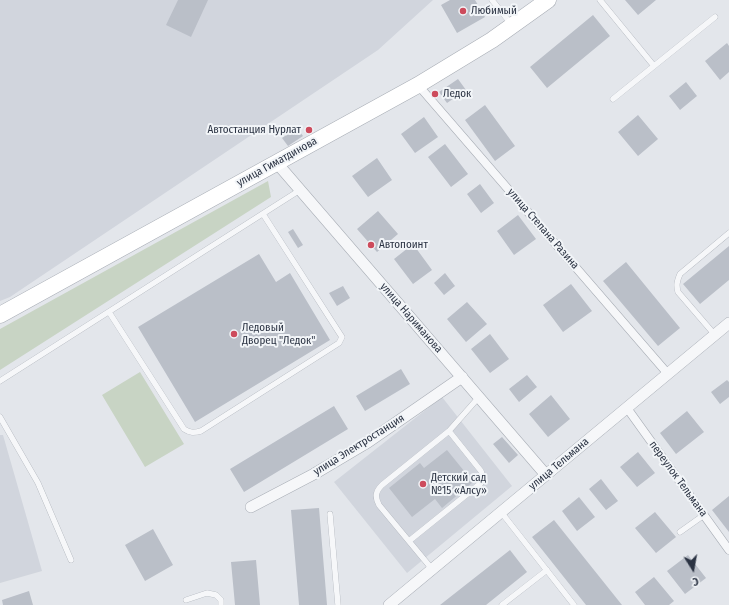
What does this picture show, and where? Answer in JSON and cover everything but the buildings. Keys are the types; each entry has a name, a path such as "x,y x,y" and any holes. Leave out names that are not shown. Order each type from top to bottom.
{"main road":[{"name":"улица Гиматдинова","path":"0,314 418,85 492,40 548,0"}],"street":[{"name":"улица Степана Разина","path":"418,85 668,374"},
{"name":"улица Нариманова","path":"276,162 546,474"},
{"name":"улица Тельмана","path":"389,605 729,323"},
{"name":"улица Электростанция","path":"251,507 314,474 368,442 462,377"},
{"name":"переулок Тельмана","path":"627,408 729,550"}],"lane":[{"path":"492,0 513,25"},
{"path":"600,0 654,66"},
{"path":"613,99 715,17"},
{"path":"0,381 300,190"},
{"path":"109,312 184,429 194,433 339,343 342,337 263,214"},
{"path":"715,335 678,292 677,280 680,274 729,233"},
{"path":"432,569 379,504 376,498 377,490 449,431 479,397"},
{"path":"0,417 38,483 71,560"},
{"path":"409,541 483,479 481,471 449,431"},
{"path":"501,512 574,605"},
{"path":"330,514 338,605"},
{"path":"680,532 704,515"},
{"path":"502,605 547,570"},
{"path":"186,600 207,593 216,594 221,600 221,605"}],"shaded area":[{"path":"0,0 433,0 378,50 10,297 0,301"},
{"name":"Детский сад №15 «Алсу»","path":"442,397 512,486 407,573 334,482"},
{"path":"0,435 3,435 42,571 0,583"}],"green space":[{"path":"268,181 271,197 0,370 0,329"},
{"path":"140,372 184,444 145,467 102,395"}],"place":[{"name":"Любимый","path":"463,11"},
{"name":"Ледок","path":"435,94"},
{"name":"Автостанция Нурлат","path":"309,130"},
{"name":"Автопоинт","path":"371,245"},
{"name":"Ледовый Дворец \"Ледок\"","path":"234,334"},
{"name":"Детский сад №15 «Алсу»","path":"423,484"}]}
